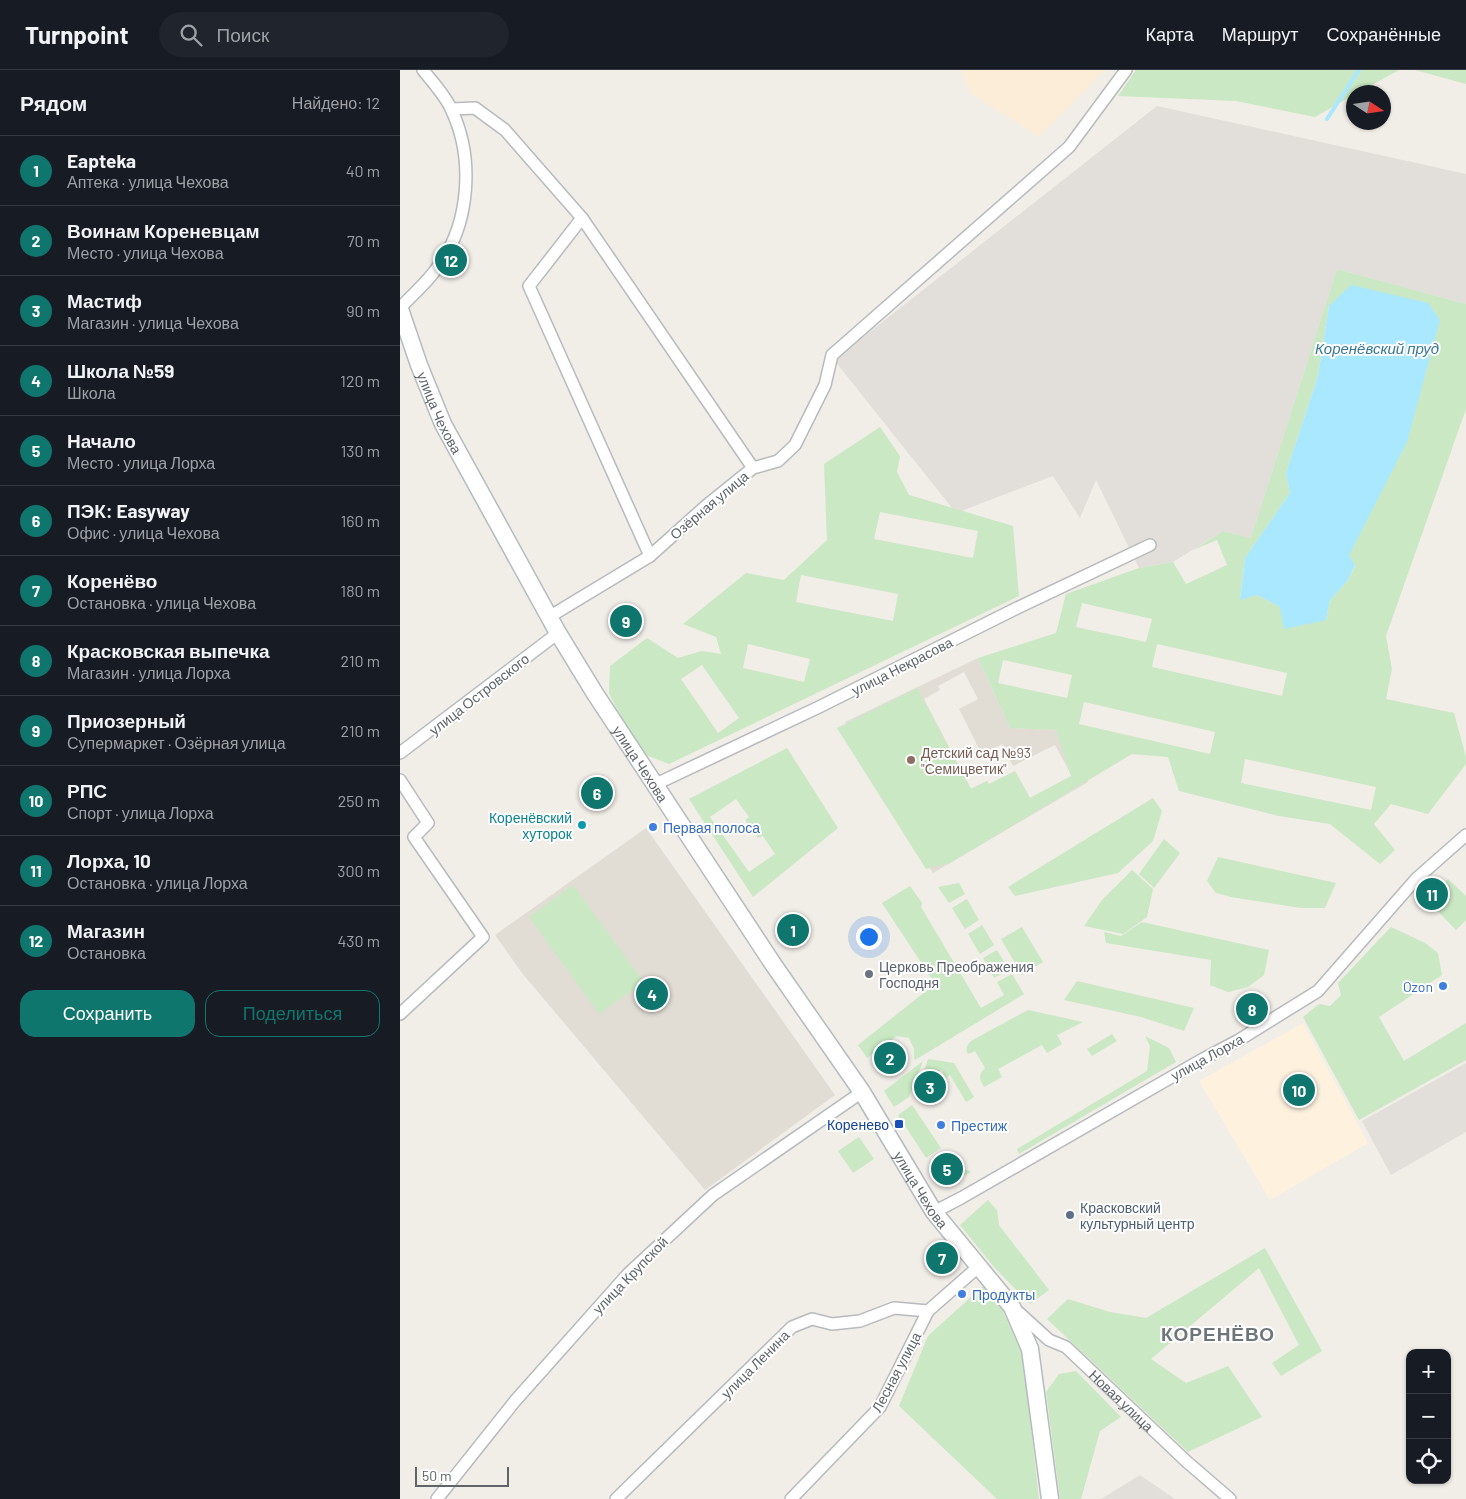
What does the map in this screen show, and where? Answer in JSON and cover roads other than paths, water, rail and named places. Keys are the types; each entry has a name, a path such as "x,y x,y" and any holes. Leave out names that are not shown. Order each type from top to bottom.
{"main road":[{"name":"улица Чехова","path":"400,308 419,365 443,424 558,633 654,785 773,964 862,1092 934,1212 978,1267"},
{"name":"Новая улица","path":"978,1267 1012,1306 1030,1349 1050,1499"}],"street":[{"path":"400,308 439,265 453,239 463,211 466,181 464,150 460,130 452,109 423,70"},
{"name":"Озёрная улица","path":"549,617 650,556 707,505 753,468 778,461 795,445 825,385 832,355 1069,147 1126,70"},
{"path":"452,109 474,108 505,130 582,218 753,468"},
{"path":"582,218 529,286 650,556"},
{"name":"улица Некрасова","path":"654,785 819,707 1017,608 1150,545"},
{"name":"улица Островского","path":"400,753 558,633"},
{"path":"400,780 428,823 414,837 483,937 400,1014"},
{"name":"улица Лорха","path":"934,1212 1239,1040 1318,991 1416,879 1466,835"},
{"name":"улица Крупской","path":"437,1499 515,1400 632,1270 713,1195 862,1092"},
{"name":"Лесная улица","path":"791,1499 880,1407 928,1312 978,1267"},
{"name":"Новая улица","path":"1012,1306 1049,1340 1066,1348 1186,1461 1230,1499"},
{"name":"улица Ленина","path":"616,1499 792,1327 812,1318 832,1324 860,1321 894,1308 928,1312"},
{"path":"1030,1349 1035,1341 1049,1340"}],"water":[{"name":"Коренёвский пруд","path":"1351,285 1428,303 1440,320 1407,442 1349,555 1355,565 1348,580 1330,600 1326,620 1284,629 1280,607 1257,595 1240,600 1245,558 1290,493 1286,473 1318,376 1329,306"}],"waterway":[{"path":"1327,119 1359,70"}],"place":[{"name":"Магазин","path":"451,260"},
{"name":"Приозерный","path":"626,621"},
{"name":"Детский сад №93 \"Семицветик\"","path":"911,760"},
{"name":"ПЭК: Easyway","path":"597,793"},
{"name":"Коренёвский хуторок","path":"582,825"},
{"name":"Первая полоса","path":"653,827"},
{"name":"Лорха, 10","path":"1432,894"},
{"name":"Eapteka","path":"793,930"},
{"name":"Церковь Преображения Господня","path":"869,974"},
{"name":"Ozon","path":"1443,986"},
{"name":"Школа №59","path":"652,994"},
{"name":"Красковская выпечка","path":"1252,1009"},
{"name":"Воинам Кореневцам","path":"890,1058"},
{"name":"Мастиф","path":"930,1087"},
{"name":"РПС","path":"1299,1090"},
{"name":"Коренево","path":"899,1124"},
{"name":"Престиж","path":"941,1125"},
{"name":"Начало","path":"947,1169"},
{"name":"Красковский культурный центр","path":"1070,1215"},
{"name":"Коренёво","path":"942,1258"},
{"name":"Продукты","path":"962,1294"}],"district":[{"name":"КОРЕНЁВО","path":"1218,1333"}]}
